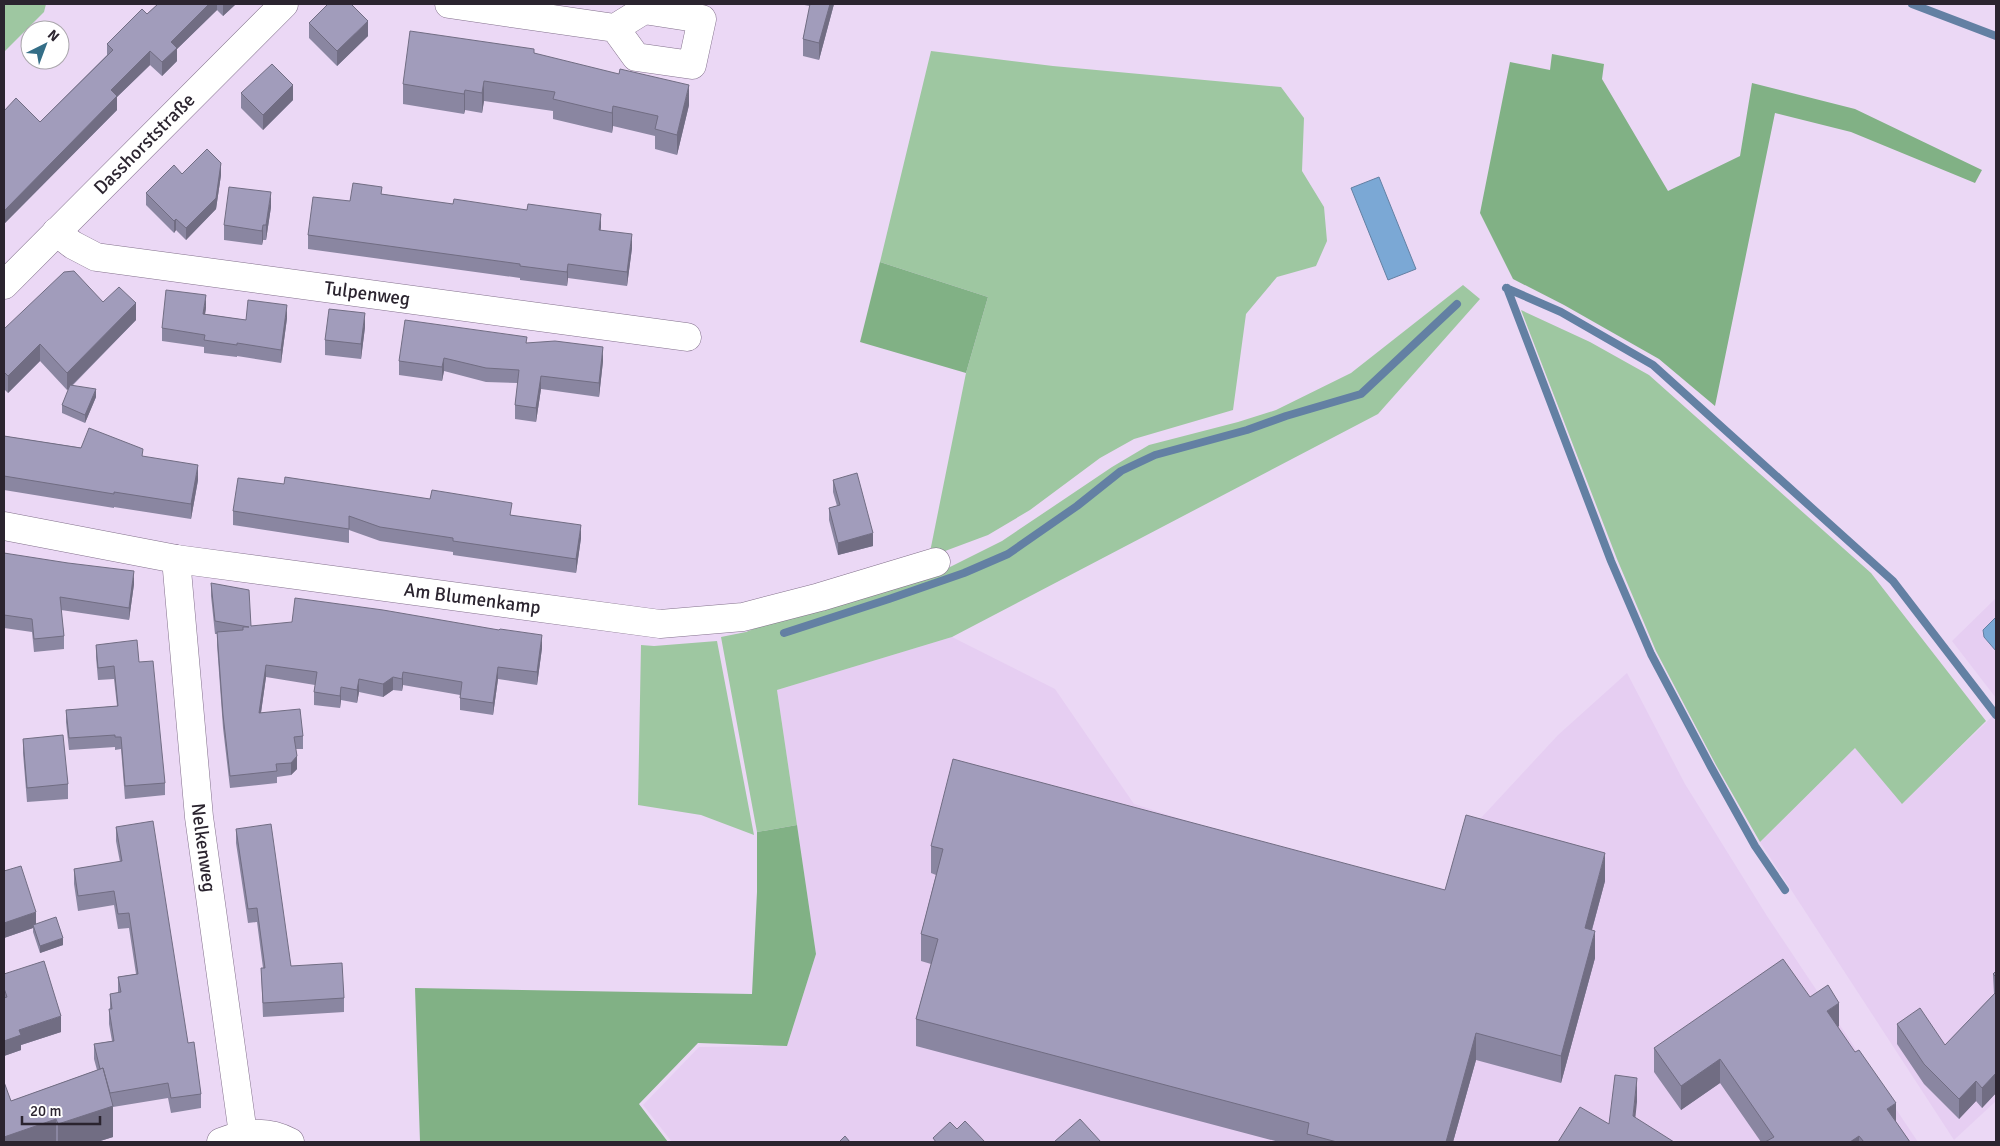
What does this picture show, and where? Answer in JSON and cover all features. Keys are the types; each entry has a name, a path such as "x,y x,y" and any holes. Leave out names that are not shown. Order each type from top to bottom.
{"street":[{"name":"Dasshorststraße","path":"4,285 284,4"},
{"path":"449,4 615,28"},
{"name":"Tulpenweg","path":"56,232 73,245 96,257 686,337"},
{"name":"Am Blumenkamp","path":"4,526 176,558 660,624 743,617 820,597 936,562"},
{"name":"Nelkenweg","path":"176,558 199,817 232,1138"},
{"path":"232,1138 277,1135 290,1142"}],"shaded area":[{"path":"1996,598 1996,698 1952,641"},
{"path":"952,637 1055,689 1134,804 1447,904 1468,832 1558,735 1627,673 1685,784 1767,916 1918,1142 672,1142 643,1105 699,1047 787,1046 816,954 777,690"},
{"path":"1996,713 1996,1101 1954,1140 1760,842 1855,748 1902,803"}],"green space":[{"path":"4,4 46,4 44,12 36,20 20,20 20,36 4,52"},
{"path":"931,51 1053,66 1281,87 1304,118 1302,171 1324,207 1327,241 1316,266 1277,277 1246,314 1233,410 1134,439 1100,458 1030,510 988,535 929,557 966,373 988,297 880,262"},
{"path":"1552,54 1604,64 1602,79 1668,191 1740,156 1752,83 1855,109 1982,170 1975,183 1851,132 1775,113 1715,406 1659,359 1564,305 1513,279 1480,213 1510,62 1550,70"},
{"path":"880,262 988,297 966,373 860,342"},
{"path":"1463,285 1480,299 1378,414 952,637 777,690 797,825 757,832 721,637 746,632 772,621 938,573 1002,541 1112,467 1149,445 1276,410 1351,373"},
{"path":"1521,310 1590,342 1649,375 1871,573 1986,721 1902,804 1855,748 1760,842 1716,765 1656,651 1617,559"},
{"path":"717,641 754,835 701,815 638,805 641,645 654,646"},
{"path":"797,825 816,954 787,1046 698,1043 639,1104 668,1142 420,1142 415,988 752,994 757,892 757,832"}],"water":[{"path":"1379,177 1416,269 1388,280 1351,188"},
{"path":"1996,617 1996,651 1984,637 1983,630"}],"building":[{"path":"158,4 209,4 171,42 177,48 162,62 150,51 111,90 117,96 4,211 4,111 16,98 40,122 113,50 107,44 142,9 147,14"},
{"path":"328,4 351,4 368,21 337,51 309,23"},
{"path":"810,4 830,4 819,43 803,39"},
{"path":"410,31 534,49 534,53 619,74 620,69 689,85 677,135 655,129 658,116 613,106 612,113 553,99 555,92 484,81 482,93 465,90 464,94 403,84"},
{"path":"272,64 293,85 263,115 241,93"},
{"path":"207,149 221,163 216,198 186,228 176,219 174,221 146,193 174,165 182,174"},
{"path":"353,183 382,187 381,194 453,204 454,199 527,210 528,204 601,214 599,230 632,234 627,272 568,264 567,272 308,235 313,197 350,201"},
{"path":"229,187 271,192 266,225 263,225 262,231 224,225"},
{"path":"74,271 103,302 119,287 136,303 67,373 40,344 8,376 4,372 4,329 64,272"},
{"path":"166,290 206,295 203,314 246,320 248,300 287,305 281,350 204,340 205,335 162,328"},
{"path":"329,309 365,313 361,344 325,340"},
{"path":"405,320 527,337 526,343 555,341 603,347 599,383 541,376 536,408 515,405 519,370 486,368 444,358 442,367 399,361"},
{"path":"70,385 96,389 85,415 62,405"},
{"path":"89,428 143,449 142,456 198,465 191,504 114,492 114,494 4,476 4,436 81,448"},
{"path":"857,473 873,533 838,543 829,508 840,505 833,480"},
{"path":"285,477 430,499 432,490 512,503 510,515 581,525 576,559 453,541 453,538 380,527 349,516 349,529 233,511 238,478 284,484"},
{"path":"4,553 134,571 129,608 60,597 64,636 34,639 32,619 4,615"},
{"path":"211,583 249,590 251,626 292,622 295,598 542,635 537,672 498,667 493,703 460,698 462,682 403,672 402,679 393,677 383,684 359,679 357,690 341,687 340,696 314,692 317,672 266,665 259,713 300,709 303,736 294,737 297,756 291,763 276,764 277,771 230,776 217,632 243,630 243,627 249,627 215,621"},
{"path":"137,640 139,662 153,661 165,783 125,786 121,737 115,737 115,735 69,738 66,710 118,706 114,666 98,668 96,645"},
{"path":"63,735 68,784 27,788 23,739"},
{"path":"953,759 1445,890 1466,815 1605,853 1585,928 1595,931 1561,1056 1476,1033 1446,1142 1337,1142 1307,1134 1309,1123 916,1019 938,939 921,934 943,849 931,846"},
{"path":"153,821 188,1043 194,1042 201,1094 171,1098 168,1083 110,1093 103,1068 100,1069 94,1044 114,1041 109,1009 112,1009 110,994 121,992 118,977 138,974 129,913 118,914 114,891 78,896 74,869 122,861 116,827"},
{"path":"271,824 291,966 342,963 344,998 263,1003 261,968 265,968 257,908 248,909 236,829"},
{"path":"21,866 36,912 4,923 4,871"},
{"path":"56,917 63,938 40,946 33,925"},
{"path":"1783,959 1810,997 1828,985 1839,1003 1827,1011 1855,1052 1859,1050 1896,1103 1887,1109 1910,1142 1864,1142 1859,1136 1850,1142 1765,1142 1774,1137 1720,1059 1681,1086 1654,1048"},
{"path":"44,961 61,1016 19,1030 21,1035 4,1041 4,998 7,997 4,988 4,974"},
{"path":"1996,992 1996,1073 1982,1088 1976,1081 1959,1099 1924,1064 1897,1024 1920,1008 1945,1045"},
{"path":"103,1068 113,1106 58,1124 56,1119 4,1137 4,1082 11,1101"},
{"path":"1615,1075 1637,1078 1633,1116 1674,1142 1558,1142 1580,1107 1609,1124"},
{"path":"1080,1119 1101,1142 1054,1142"},
{"path":"965,1121 985,1142 936,1142 933,1138 950,1122 957,1129"},
{"path":"845,1136 850,1142 839,1142"}],"waterway":[{"path":"1912,4 1996,36"},
{"path":"1506,288 1561,312 1653,365 1893,581 1996,715"},
{"path":"1507,288 1611,561 1651,654 1755,846 1785,890"},
{"path":"784,633 964,573 1008,554 1077,506 1121,471 1155,455 1247,430 1286,416 1361,394 1457,304"}]}
